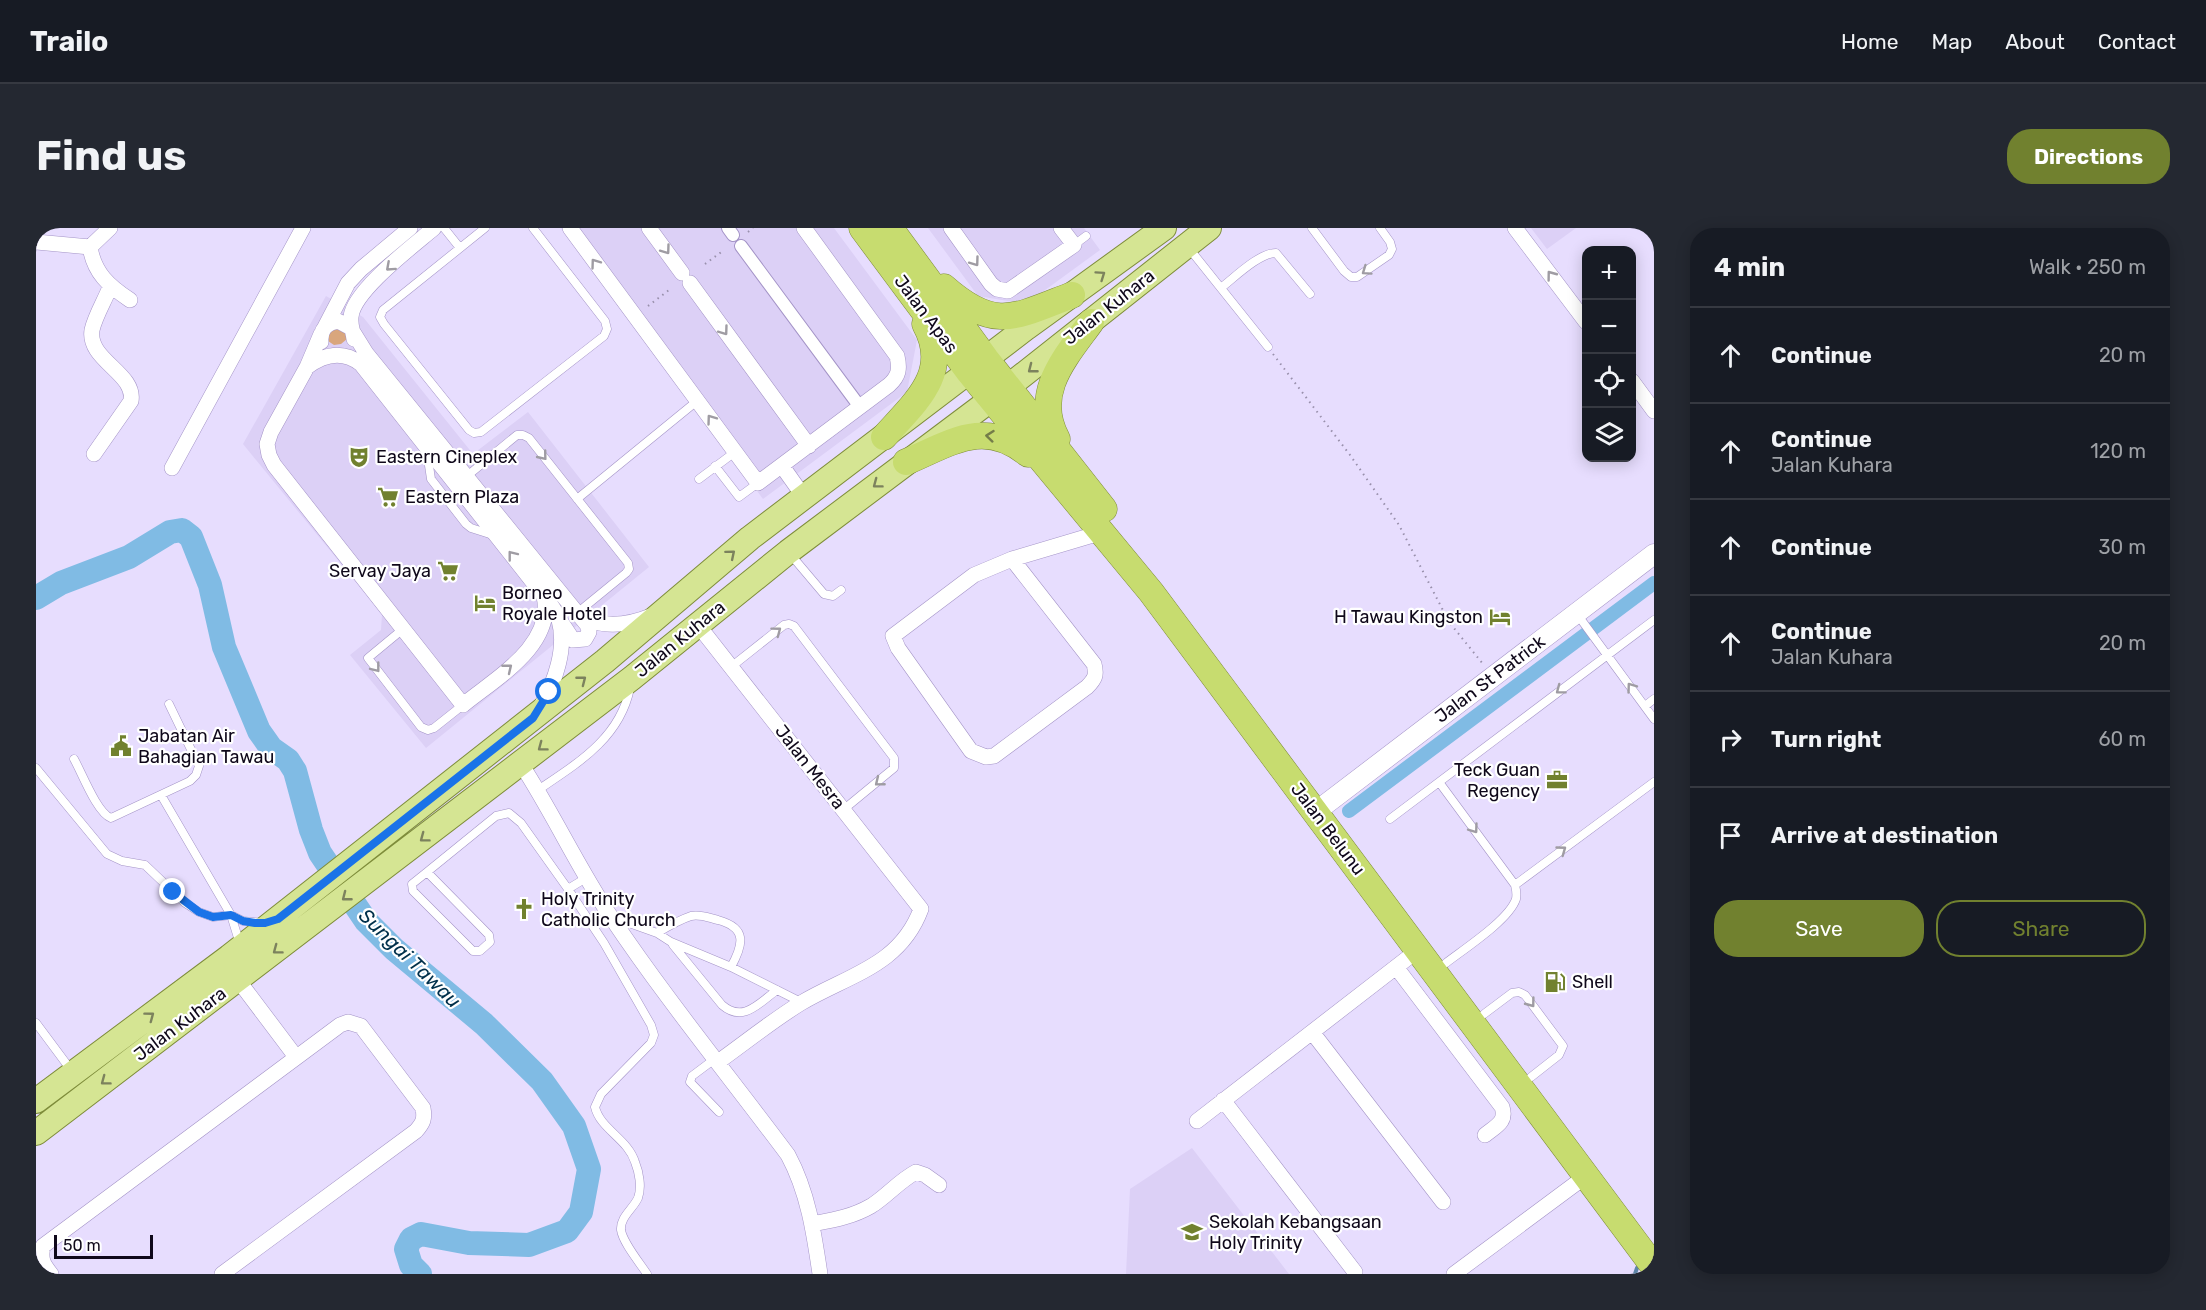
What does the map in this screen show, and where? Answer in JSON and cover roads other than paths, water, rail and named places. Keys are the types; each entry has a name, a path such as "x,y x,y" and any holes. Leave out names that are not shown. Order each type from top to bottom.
{"highway":[{"name":"Jalan Apas","path":"862,228 904,265 1000,393"},
{"name":"Jalan Apas","path":"890,228 904,265"},
{"path":"904,265 984,314 1002,317 1018,316 1072,295"},
{"path":"884,436 919,398 928,384 935,352 932,338 904,265"},
{"path":"1064,471 1047,406 1051,384 1060,365 1091,322"},
{"name":"Jalan Belunu","path":"1000,393 1326,804 1654,1240"},
{"path":"906,462 962,438 981,435 1002,437 1064,471"},
{"name":"Jalan Belunu","path":"1064,471 1103,532 1151,592 1654,1267"}],"main road":[{"name":"Jalan Kuhara","path":"36,1101 229,957 606,662 750,538 978,365 1164,228"},
{"name":"Jalan Kuhara","path":"36,1133 632,678 788,552 1000,393 1209,228"},
{"path":"396,826 454,799 501,762 520,764"}],"street":[{"path":"36,242 90,247 110,228"},
{"path":"172,468 303,228"},
{"path":"410,228 361,269 348,283 307,367 270,432 267,444 269,455 274,465 463,705 528,652 544,622 546,606 544,596"},
{"path":"323,331 324,348 336,355 350,350 354,342 351,316 355,304 369,285 434,228"},
{"path":"570,228 758,483 896,379 899,372 897,356 804,228"},
{"path":"650,228 809,446"},
{"path":"951,228 991,284 1004,291 1012,290 1080,241 1061,228"},
{"path":"1515,228 1582,315"},
{"path":"741,246 860,407"},
{"path":"90,247 94,266 110,287 130,300"},
{"path":"94,454 131,401 132,394 132,390 105,360 93,340 92,330 110,287"},
{"path":"307,367 325,355 355,359 362,364 544,596 573,640 585,639 588,636 588,626 366,353 352,330 338,321 323,331"},
{"path":"1636,386 1654,410"},
{"path":"782,466 804,497"},
{"path":"1012,560 1094,664 1096,673 1094,681 1087,687 994,756 986,757 971,751 898,648 893,636 974,575 1012,560 1103,532"},
{"name":"Jalan St Patrick","path":"1326,804 1494,676 1582,621 1654,554"},
{"path":"577,613 589,621 611,624 641,620 666,610"},
{"path":"533,718 549,692 558,667 561,642 559,619"},
{"name":"Jalan Mesra","path":"698,624 921,909 916,923 902,943 884,959 862,974 802,1003"},
{"path":"520,764 538,790 586,878 610,916 788,1155 802,1185 812,1224 820,1274"},
{"path":"1197,1121 1418,950"},
{"path":"1396,967 1502,1107 1503,1120 1485,1135"},
{"path":"238,980 296,1057"},
{"path":"717,1060 802,1003"},
{"path":"51,1274 43,1263 41,1254 43,1246 340,1025 355,1023 361,1026 423,1108 425,1117 416,1131 222,1274"},
{"path":"1312,1032 1443,1202"},
{"path":"1223,1100 1355,1272"},
{"path":"812,1224 856,1214 872,1205 916,1172 925,1175 939,1185"},
{"path":"1454,1274 1586,1176"}],"lane":[{"path":"444,228 460,248"},
{"path":"481,229 383,310 380,317 469,430 474,433 481,432 604,336 607,329 605,321 533,228"},
{"path":"1312,228 1344,271 1351,277 1357,277 1389,255 1392,249 1380,228"},
{"path":"1187,246 1268,347"},
{"path":"1222,287 1260,257 1268,253 1275,253 1310,294"},
{"path":"577,499 697,401"},
{"path":"467,476 518,435 529,438 628,562 629,569 577,613"},
{"path":"699,479 735,452"},
{"path":"715,466 739,497 758,483"},
{"path":"788,552 824,594 833,596 841,590"},
{"path":"1390,819 1654,620"},
{"path":"1582,621 1654,719"},
{"path":"731,667 784,625 795,626 894,758 894,768 886,777 843,810"},
{"path":"403,629 368,658 422,727 428,730 434,728 463,705"},
{"path":"538,790 583,759 616,725 626,706 632,678"},
{"path":"1645,706 1654,699"},
{"path":"74,759 105,816 111,818 190,781 196,775 199,766 169,704"},
{"path":"36,768 107,854 122,861 145,865 185,903 199,912 213,917 231,915 243,921 255,923 278,919"},
{"path":"1439,782 1515,885 1516,900 1504,917 1446,963"},
{"path":"1515,885 1654,782"},
{"path":"161,795 231,915 239,941 229,957"},
{"path":"427,872 489,935 490,942 480,951 473,951 413,891 412,884 496,816 509,813 521,823 604,943 651,1025 654,1035 651,1043 601,1094 595,1107 601,1120 625,1144 636,1163 640,1192 624,1218 621,1230 647,1274"},
{"path":"568,890 586,878"},
{"path":"610,916 657,933 671,942 731,967 802,1003"},
{"path":"657,933 693,916 705,916 726,922 735,928 741,940 741,950 731,967"},
{"path":"671,942 731,1013 740,1014 752,1008 777,990"},
{"path":"1484,1014 1512,993 1519,992 1525,995 1563,1047 1559,1055 1532,1077"},
{"path":"37,1028 74,1073"},
{"path":"717,1060 692,1076 690,1082 719,1112"}],"waterway":[{"name":"Sungai Tawau","path":"36,598 61,583 129,557 170,532 182,530 191,537 210,585 224,647 259,731 271,748 288,760 295,771 311,830 320,853 366,921 394,949 484,1024 542,1081 574,1126 589,1169 581,1212 567,1231 529,1245 469,1243 421,1234 411,1239 406,1249 411,1265 420,1274"},
{"path":"1349,811 1654,583"},
{"path":"1635,1274 1637,1268"}],"place":[{"name":"Eastern Cineplex","path":"359,457"},
{"name":"Eastern Plaza","path":"388,497"},
{"name":"Servay Jaya","path":"448,571"},
{"name":"Borneo Royale Hotel","path":"485,603"},
{"name":"H Tawau Kingston","path":"1500,617"},
{"name":"Jabatan Air Bahagian Tawau","path":"121,746"},
{"name":"Teck Guan Regency","path":"1557,780"},
{"name":"Holy Trinity Catholic Church","path":"524,909"},
{"name":"Shell","path":"1555,982"},
{"name":"Sekolah Kebangsaan Holy Trinity","path":"1192,1232"}]}
